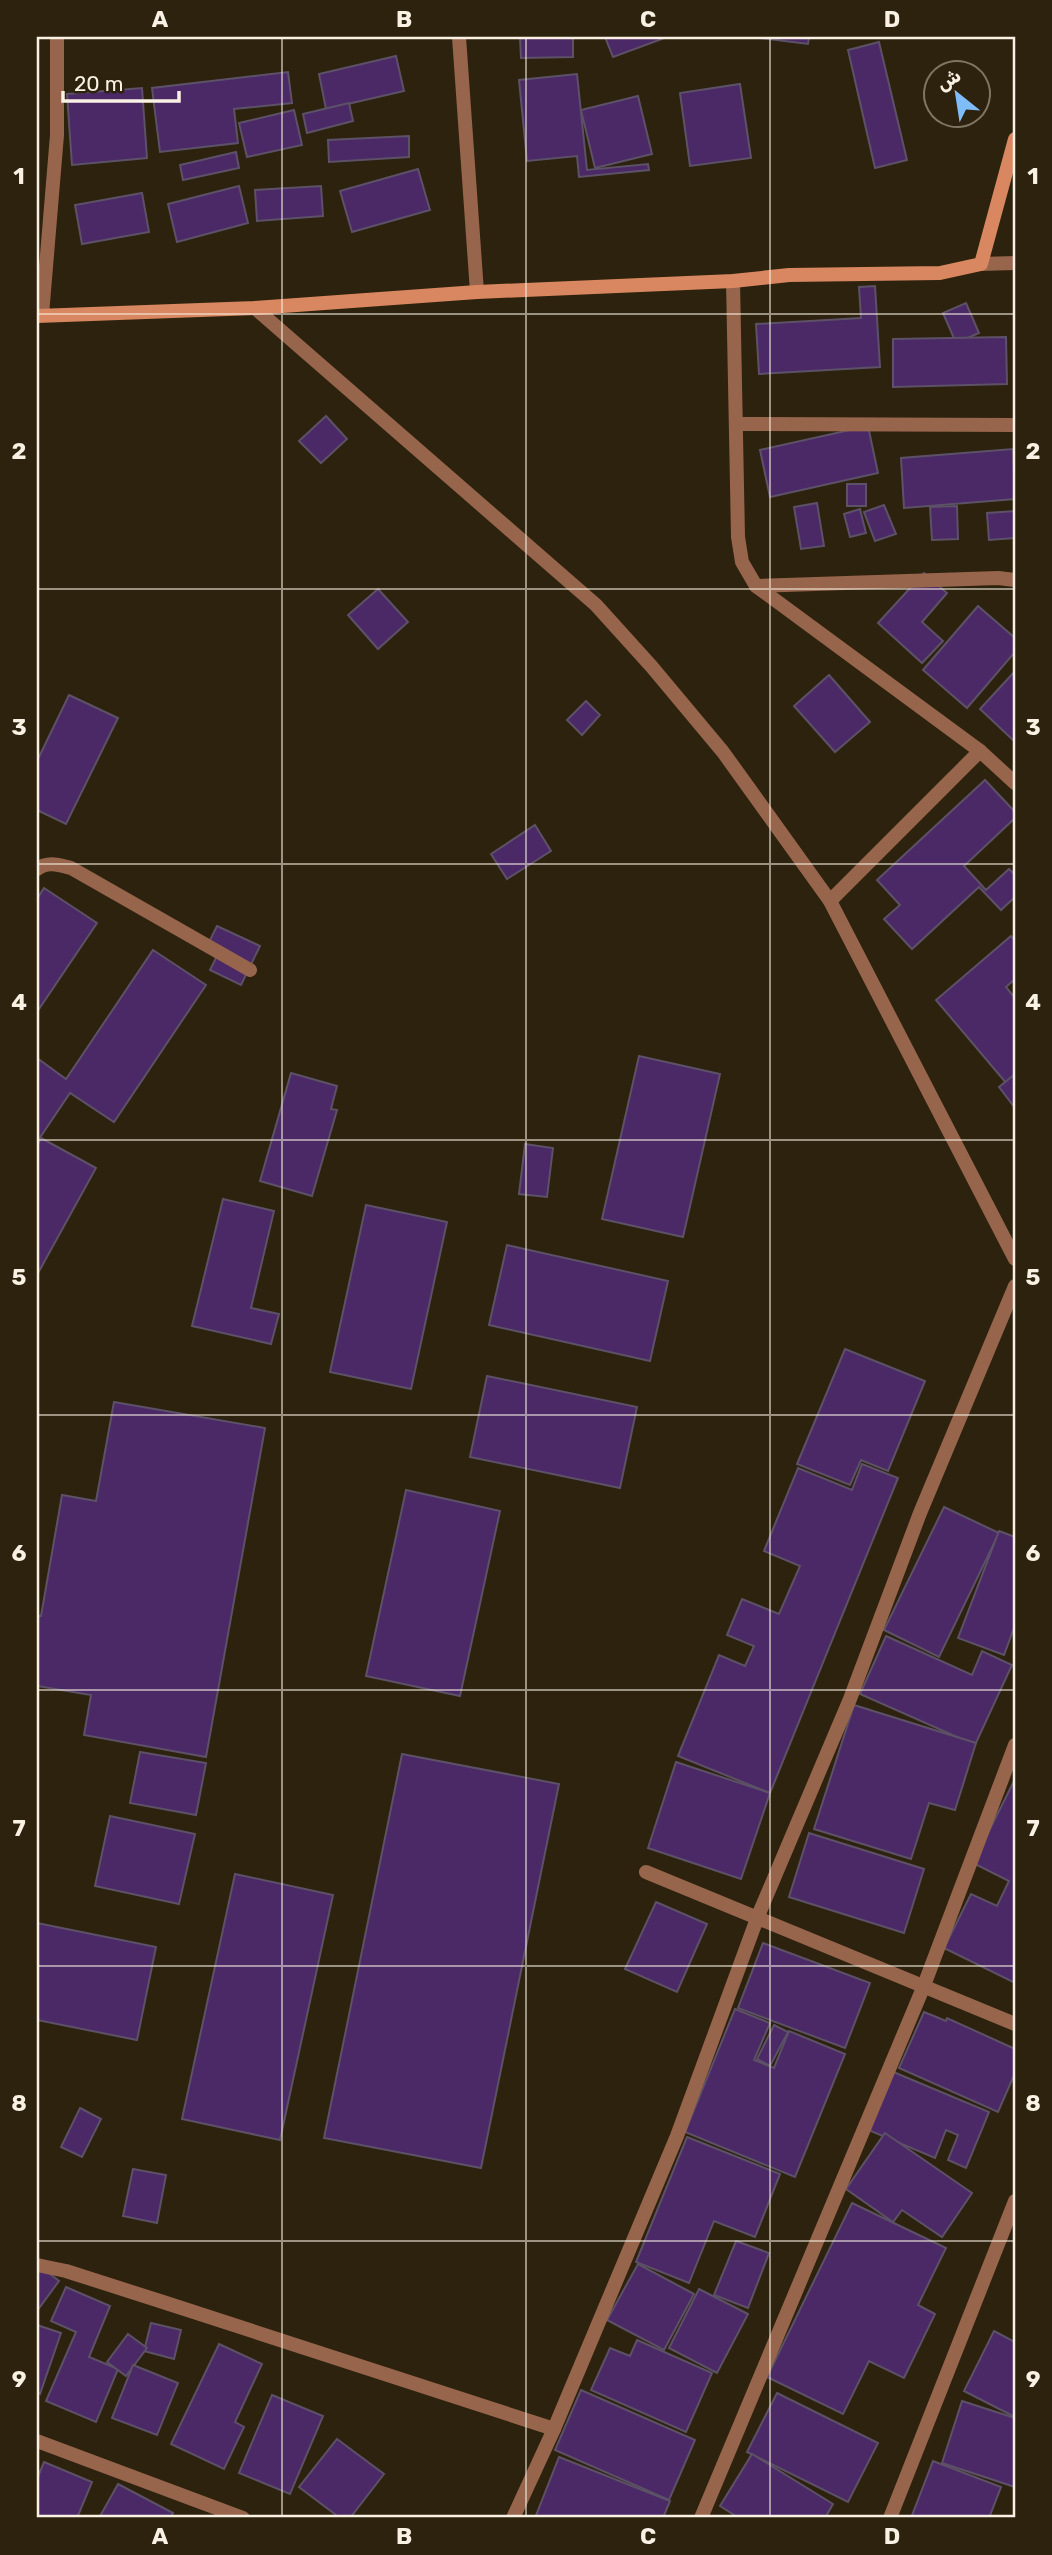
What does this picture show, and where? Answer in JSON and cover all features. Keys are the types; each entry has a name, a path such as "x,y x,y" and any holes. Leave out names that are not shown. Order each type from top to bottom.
{"street":[{"path":"57,37 57,135 39,315 255,308 477,292 733,281 789,275 940,272 981,264 1015,263"},
{"path":"459,37 477,292"},
{"path":"981,264 1015,139"},
{"path":"733,281 738,537 742,562 757,586 981,751 1015,783"},
{"path":"255,308 596,606 652,667 723,752 830,901 1015,1259"},
{"path":"736,424 1015,425"},
{"path":"757,586 998,578 1015,580"},
{"path":"830,901 981,751"},
{"path":"37,869 43,864 71,868 250,970"},
{"path":"513,2518 554,2429 677,2136 758,1916 850,1699 920,1513 1015,1286"},
{"path":"701,2518 923,1988 1015,1745"},
{"path":"646,1872 1015,2024"},
{"path":"890,2518 1015,2201"},
{"path":"37,2265 126,2290 554,2429"},
{"path":"37,2441 203,2511 243,2518"}],"building":[{"path":"520,37 573,37 573,57 521,58"},
{"path":"605,37 661,37 662,39 613,57"},
{"path":"751,37 809,37 808,44"},
{"path":"879,42 907,160 875,168 848,50"},
{"path":"396,56 404,91 326,109 319,74"},
{"path":"288,72 292,103 234,109 238,143 160,152 152,88"},
{"path":"577,74 587,170 648,164 649,170 579,177 577,156 527,161 519,80"},
{"path":"740,84 751,158 690,166 680,93"},
{"path":"142,88 147,158 72,165 67,94"},
{"path":"638,96 652,154 595,168 581,110"},
{"path":"349,103 353,121 307,133 303,114"},
{"path":"294,110 302,145 247,157 239,123"},
{"path":"409,136 409,157 329,162 328,140"},
{"path":"236,152 239,168 183,180 180,165"},
{"path":"418,169 430,210 352,232 340,191"},
{"path":"239,186 248,223 177,242 168,204"},
{"path":"321,186 323,216 257,221 255,190"},
{"path":"142,193 149,232 82,244 75,205"},
{"path":"875,286 880,367 759,374 756,324 861,318 859,287"},
{"path":"966,303 979,333 956,343 943,313"},
{"path":"1006,337 1007,384 893,387 893,339"},
{"path":"326,416 347,439 321,463 299,441"},
{"path":"868,426 878,473 770,497 760,450"},
{"path":"1013,449 1015,499 904,508 901,458"},
{"path":"847,484 866,484 866,506 847,506"},
{"path":"817,503 824,546 801,549 794,507"},
{"path":"884,505 896,534 875,541 864,512"},
{"path":"957,506 958,539 932,540 930,507"},
{"path":"860,509 866,533 850,537 844,514"},
{"path":"1015,511 1015,538 989,540 987,513"},
{"path":"924,573 947,593 922,622 943,641 922,663 878,623"},
{"path":"378,589 408,622 378,649 348,615"},
{"path":"978,606 1015,638 1015,652 967,708 923,670"},
{"path":"1015,671 1015,742 980,709"},
{"path":"829,675 870,722 835,752 794,706"},
{"path":"69,695 118,718 66,824 37,810 37,761"},
{"path":"586,701 600,715 582,735 567,720"},
{"path":"985,780 1015,812 1015,818 964,866 986,890 1009,869 1015,875 1015,897 1001,910 979,887 912,949 884,919 900,905 877,880"},
{"path":"535,825 551,851 507,879 491,854"},
{"path":"44,888 97,923 37,1012 37,899"},
{"path":"217,926 260,946 241,985 210,970 221,948 209,942"},
{"path":"1011,936 1015,941 1015,979 1006,987 1015,998 1015,1077 1007,1084 936,1000"},
{"path":"153,950 206,985 114,1122 70,1093 37,1142 37,1058 66,1079"},
{"path":"639,1056 720,1074 683,1237 602,1219"},
{"path":"291,1073 337,1086 331,1109 337,1110 312,1196 260,1181"},
{"path":"1015,1074 1015,1108 999,1087"},
{"path":"41,1138 96,1168 37,1275 37,1146"},
{"path":"525,1144 553,1148 547,1197 519,1194"},
{"path":"223,1199 274,1211 251,1308 279,1314 271,1344 192,1326"},
{"path":"366,1205 447,1222 411,1389 330,1372"},
{"path":"507,1245 668,1281 650,1361 489,1325"},
{"path":"845,1349 925,1381 888,1471 861,1460 850,1485 797,1464"},
{"path":"487,1376 637,1407 620,1488 470,1457"},
{"path":"114,1402 265,1428 206,1757 84,1735 91,1695 37,1686 37,1616 41,1616 62,1495 96,1501"},
{"path":"862,1464 898,1478 770,1793 678,1756 719,1655 745,1666 754,1646 727,1635 742,1599 779,1614 800,1566 764,1551 798,1468 852,1490"},
{"path":"406,1490 500,1511 460,1696 366,1676"},
{"path":"944,1507 999,1533 939,1657 884,1630"},
{"path":"999,1531 1015,1537 1015,1625 1004,1655 958,1638"},
{"path":"886,1636 972,1675 982,1651 1012,1665 975,1745 860,1694"},
{"path":"854,1705 976,1743 955,1810 929,1803 911,1859 814,1829"},
{"path":"140,1752 206,1763 196,1815 130,1803"},
{"path":"402,1754 559,1784 481,2168 324,2138"},
{"path":"676,1762 770,1793 741,1879 648,1848"},
{"path":"1015,1779 1015,1983 944,1948 971,1894 997,1906 1009,1881 973,1863"},
{"path":"110,1816 195,1834 179,1904 95,1886"},
{"path":"809,1833 924,1869 904,1933 789,1897"},
{"path":"235,1874 333,1895 280,2140 182,2119"},
{"path":"656,1902 707,1924 677,1992 625,1969"},
{"path":"37,1923 156,1947 137,2040 37,2020"},
{"path":"763,1943 870,1983 845,2048 738,2008"},
{"path":"735,2009 770,2023 754,2060 774,2068 789,2031 845,2054 795,2177 685,2132"},
{"path":"924,2012 946,2021 947,2018 1015,2049 1015,2073 998,2112 899,2068"},
{"path":"774,2025 788,2032 770,2066 757,2059"},
{"path":"891,2071 989,2112 966,2168 948,2160 958,2135 946,2130 935,2158 866,2129"},
{"path":"80,2108 101,2119 82,2157 61,2147"},
{"path":"885,2133 972,2193 942,2237 902,2210 893,2222 846,2189"},
{"path":"687,2137 780,2174 755,2237 714,2221 689,2283 636,2262"},
{"path":"133,2169 166,2175 157,2223 123,2216"},
{"path":"852,2203 946,2248 918,2305 935,2314 904,2378 869,2361 843,2414 767,2377"},
{"path":"736,2241 769,2253 748,2308 714,2295"},
{"path":"37,2264 59,2281 37,2311"},
{"path":"638,2264 694,2294 664,2350 607,2320"},
{"path":"66,2287 110,2306 89,2357 118,2369 96,2422 46,2401 76,2332 51,2321"},
{"path":"699,2289 748,2314 717,2373 669,2348"},
{"path":"151,2323 181,2330 174,2359 144,2351"},
{"path":"37,2325 61,2333 40,2394 37,2392"},
{"path":"994,2331 1015,2342 1015,2417 964,2391"},
{"path":"128,2334 147,2348 126,2376 107,2362"},
{"path":"637,2340 712,2373 686,2432 591,2390 610,2348 630,2356"},
{"path":"219,2344 262,2364 235,2422 244,2427 224,2469 171,2444"},
{"path":"133,2365 178,2383 157,2435 112,2418"},
{"path":"581,2390 695,2440 669,2500 555,2450"},
{"path":"777,2393 878,2443 848,2502 747,2452"},
{"path":"272,2395 323,2416 290,2494 239,2473"},
{"path":"962,2401 1015,2418 1015,2487 942,2463"},
{"path":"337,2439 384,2474 350,2518 340,2518 299,2487"},
{"path":"752,2454 833,2504 825,2518 739,2518 720,2506"},
{"path":"559,2457 670,2501 663,2518 535,2518"},
{"path":"933,2461 1001,2487 989,2518 911,2518"},
{"path":"44,2462 92,2482 77,2518 37,2518 37,2479"},
{"path":"118,2484 173,2513 170,2518 99,2518"}]}
